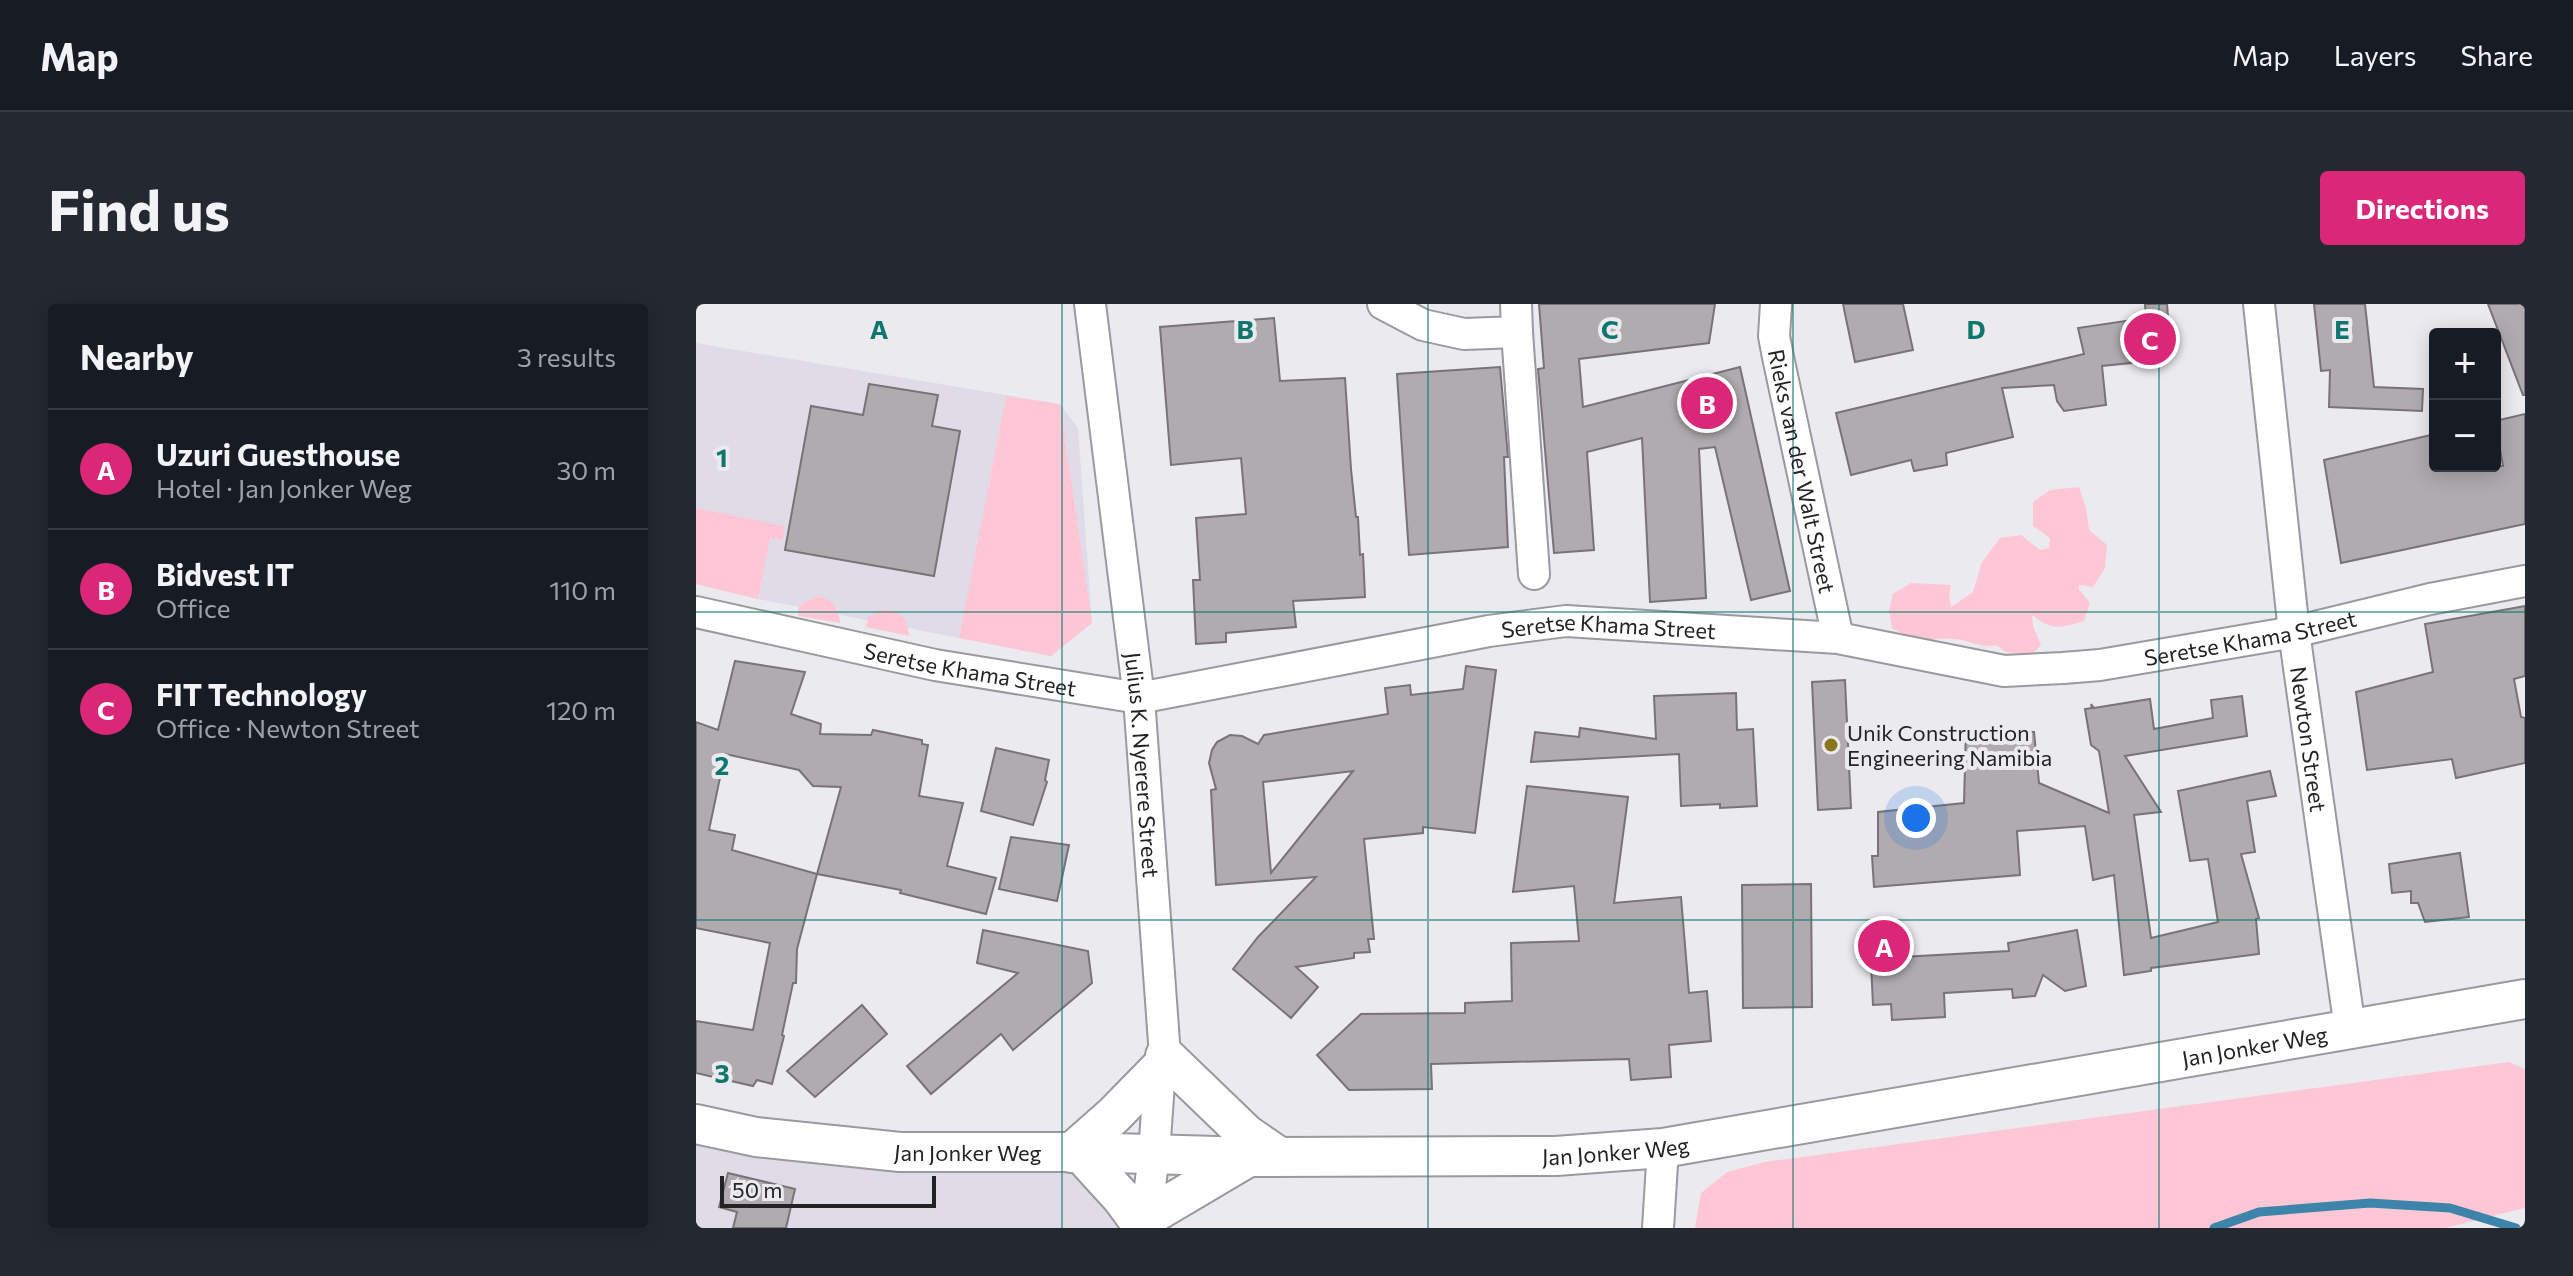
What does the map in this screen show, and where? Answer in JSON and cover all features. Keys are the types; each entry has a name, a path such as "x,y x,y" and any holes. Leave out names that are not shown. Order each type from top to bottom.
{"main road":[{"name":"Jan Jonker Weg","path":"696,1124 756,1137 900,1152 1556,1156 1663,1148 2525,999"},
{"path":"1163,1062 1246,1134 1264,1156 1145,1224 1076,1152 1163,1062"}],"street":[{"name":"Julius K. Nyerere Street","path":"1090,304 1139,698 1163,1062 1145,1224"},
{"path":"1383,304 1423,325 1464,334 1517,318 1534,574"},
{"name":"Rieks van der Walt Street","path":"1776,304 1774,336 1838,638"},
{"name":"Newton Street","path":"2259,304 2294,632 2350,1029"},
{"name":"Seretse Khama Street","path":"696,612 935,665 1139,698 1489,631 1566,621 1838,638 2004,671 2100,665 2294,632 2430,599 2525,581"},
{"path":"1658,1228 1663,1148"}],"shaded area":[{"path":"696,343 1060,404 1078,428 1092,623 1051,656 696,584"},
{"path":"1006,396 1060,404 1092,623 1051,656 959,638"},
{"path":"2079,487 2089,530 2107,545 2105,568 2093,587 2079,585 2090,603 2084,621 2056,627 2032,615 2041,645 2031,655 2006,652 1996,645 1984,646 1958,639 1915,638 1892,628 1889,610 1893,594 1911,583 1951,585 1951,607 1973,592 1982,562 2000,538 2021,535 2040,550 2049,548 2050,538 2033,526 2033,502 2050,490"},
{"path":"696,508 785,526 783,540 770,539 758,599 696,584"},
{"path":"818,596 834,605 840,623 798,616 799,605"},
{"path":"887,609 903,618 909,636 866,627 868,618"},
{"path":"2509,1062 2525,1069 2525,1208 2445,1228 1695,1228 1701,1193 1727,1172 1765,1162"},
{"path":"696,1124 1071,1153 1143,1228 696,1228"}],"building":[{"path":"1539,304 1715,304 1709,343 1579,359 1583,407 1740,367 1790,591 1751,600 1715,447 1699,449 1706,598 1650,602 1642,438 1587,452 1594,550 1554,553 1538,369 1544,368"},
{"path":"1843,304 1903,304 1913,350 1855,362"},
{"path":"2145,304 2167,304 2171,359 2102,366 2106,405 2064,411 2057,401 2054,385 2002,388 2013,437 1946,453 1947,465 1914,471 1911,460 1851,475 1836,413 2084,354 2078,328 2146,318"},
{"path":"2314,304 2365,304 2374,387 2423,389 2422,411 2329,407 2330,370 2321,371"},
{"path":"2488,304 2525,304 2525,395 2501,338 2501,328 2497,328"},
{"path":"1274,318 1280,381 1345,378 1365,597 1293,601 1296,627 1226,633 1226,642 1196,644 1193,580 1200,580 1196,518 1246,514 1241,458 1171,465 1160,327"},
{"path":"1500,367 1508,457 1504,457 1508,547 1409,555 1397,374"},
{"path":"869,384 938,395 932,426 960,431 934,576 785,550 811,406 863,415"},
{"path":"2525,414 2525,524 2341,563 2324,460 2429,435 2429,472 2501,472 2501,420"},
{"path":"2525,606 2525,676 2514,679 2521,717 2525,718 2525,763 2456,778 2452,759 2367,770 2356,692 2433,672 2425,624"},
{"path":"735,661 805,672 791,714 821,724 820,734 871,735 873,730 922,740 922,744 928,745 919,796 963,803 947,866 996,878 986,914 900,893 901,890 817,874 797,949 796,983 793,983 772,1084 757,1080 753,1086 696,1073 696,1021 753,1030 770,943 696,928 696,722 718,730","holes":["725,754 799,770 813,786 841,787 817,874 732,850 735,835 709,830"]},
{"path":"1466,666 1496,670 1475,833 1423,827 1423,833 1364,839 1374,939 1368,939 1370,952 1354,953 1354,958 1296,967 1318,987 1291,1018 1233,969 1258,937 1316,877 1216,885 1211,790 1216,789 1209,763 1212,750 1217,742 1230,735 1242,736 1258,744 1264,735 1388,714 1385,688 1410,685 1411,695 1463,689","holes":["1353,771 1271,873 1263,782"]},
{"name":"Unik Construction Engineering Namibia","path":"1845,680 1851,808 1818,810 1812,682"},
{"path":"1736,693 1737,730 1753,729 1757,806 1681,806 1679,754 1531,762 1535,732 1579,737 1580,728 1656,739 1654,696"},
{"path":"2242,696 2247,736 2125,756 2161,812 2134,815 2151,938 2218,922 2208,859 2190,861 2178,791 2270,771 2276,796 2247,801 2255,852 2241,854 2259,918 2256,919 2259,954 2151,968 2151,971 2124,975 2114,875 2093,880 2085,826 2017,831 2020,875 1874,887 1872,856 1878,856 1878,812 1964,803 1966,728 2034,732 2039,783 2109,813 2099,751 2091,745 2085,709 2092,708 2091,704 2094,708 2150,699 2154,729 2213,718 2211,700"},
{"path":"996,748 1049,760 1047,782 1033,825 981,811"},
{"path":"1527,786 1628,797 1614,903 1681,897 1689,993 1707,991 1711,1041 1669,1045 1671,1077 1631,1080 1629,1059 1431,1064 1432,1089 1349,1090 1317,1055 1361,1014 1465,1013 1465,1003 1512,1001 1511,943 1579,941 1574,886 1513,892"},
{"path":"1011,837 1069,845 1057,901 999,889"},
{"path":"2460,853 2469,917 2425,922 2418,903 2411,903 2411,891 2392,893 2389,864"},
{"path":"1811,884 1812,1007 1743,1008 1742,885"},
{"path":"983,930 1088,951 1092,983 1013,1050 1001,1034 931,1094 907,1066 1018,973 977,963"},
{"path":"2077,930 2086,986 2065,991 2043,975 2035,996 2013,998 2012,989 1944,993 1945,1017 1892,1020 1891,1004 1873,1005 1871,963 1902,960 1902,957 2009,951 2008,943"},
{"path":"862,1005 887,1034 815,1097 787,1071"},
{"path":"728,1173 795,1189 786,1228 733,1228 737,1212 719,1207"}],"waterway":[{"path":"2214,1228 2259,1212 2370,1203 2450,1208 2516,1228"}],"place":[{"name":"FIT Technology","path":"2150,339"},
{"name":"Bidvest IT","path":"1707,403"},
{"name":"Unik Construction Engineering Namibia","path":"1831,745"},
{"name":"Uzuri Guesthouse","path":"1884,946"}]}
